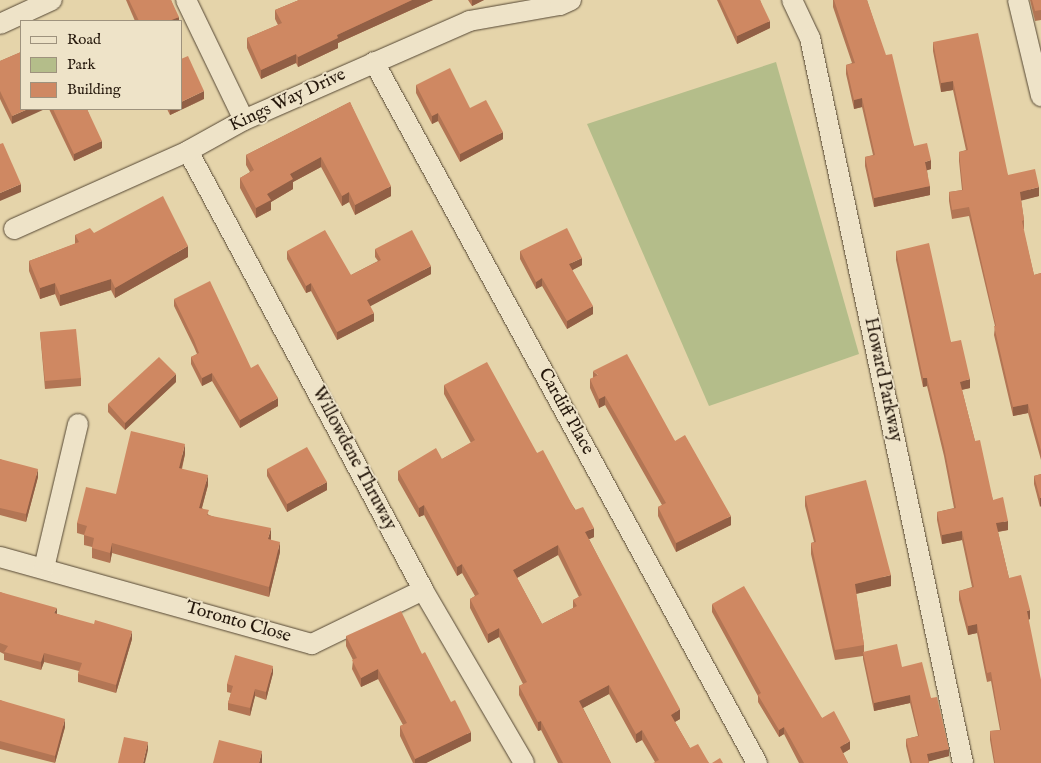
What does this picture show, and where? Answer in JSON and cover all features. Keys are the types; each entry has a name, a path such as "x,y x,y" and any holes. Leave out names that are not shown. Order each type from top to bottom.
{"street":[{"path":"0,24 52,0"},
{"path":"186,0 244,120"},
{"name":"Kings Way Drive","path":"14,229 188,151 244,120 470,21 560,5 571,0"},
{"name":"Howard Parkway","path":"792,0 810,38 963,763"},
{"path":"1018,0 1041,96"},
{"name":"Cardiff Place","path":"374,62 757,763"},
{"name":"Willowdene Thruway","path":"188,151 423,590 524,763"},
{"path":"44,568 78,424"},
{"name":"Toronto Close","path":"0,557 312,644 423,590"}],"green space":[{"path":"776,62 859,354 709,406 587,124"}],"building":[{"path":"129,0 171,0 179,17 172,20 139,20"},
{"path":"299,0 412,0 337,35 338,38 298,57 296,54 261,70 247,38 282,23 275,10"},
{"path":"720,0 760,0 770,21 737,36"},
{"path":"834,0 867,0 886,55 892,54 914,146 927,143 931,160 925,162 930,186 874,198 865,157 875,155 862,98 854,100 846,65 855,63"},
{"path":"1032,0 1041,0 1041,10 1035,11"},
{"path":"978,33 1008,175 1035,169 1039,187 1020,192 1024,220 1022,221 1034,275 1041,273 1041,451 1028,404 1013,407 969,207 952,210 949,192 963,190 959,152 968,150 953,81 941,83 933,42"},
{"path":"20,52 20,110 26,110 12,116 0,91 0,61"},
{"path":"188,56 204,91 182,102 182,59"},
{"path":"450,68 470,108 486,100 503,132 460,154 438,113 432,116 416,85"},
{"path":"350,102 391,186 355,205 349,192 342,196 321,157 290,174 293,179 267,194 271,200 256,208 240,178 254,170 246,155"},
{"path":"53,110 87,110 102,141 74,154"},
{"path":"3,143 21,184 0,193 0,144"},
{"path":"163,196 188,246 115,288 111,279 60,295 55,283 40,288 29,261 79,242 75,235 90,228 94,233"},
{"path":"567,228 582,258 569,264 593,306 567,321 542,278 536,282 520,251"},
{"path":"325,230 351,275 381,260 375,249 412,230 431,266 367,300 374,313 337,332 311,283 306,286 287,251"},
{"path":"929,243 951,342 961,340 970,379 960,382 975,441 980,440 993,500 1003,497 1008,521 996,523 1009,578 1021,575 1030,610 1027,611 1041,680 1041,763 995,763 990,731 1001,730 991,672 987,673 977,624 968,626 959,591 974,587 962,531 942,535 937,512 956,508 944,447 927,378 923,378 896,251"},
{"path":"210,281 251,368 258,364 278,398 240,420 212,373 202,378 191,357 199,353 174,299"},
{"path":"76,329 81,378 45,381 40,332"},
{"path":"627,354 675,441 685,435 731,516 676,543 658,507 666,503 605,396 599,399 590,379 598,375 593,371"},
{"path":"159,357 176,374 125,423 108,404"},
{"path":"487,362 537,453 543,450 575,510 583,507 594,528 585,532 680,709 671,715 690,748 698,744 709,763 653,763 659,760 642,730 636,734 609,685 579,701 611,763 563,763 541,721 538,722 519,686 527,682 499,628 488,634 470,599 479,594 462,564 457,567 424,505 419,508 398,471 436,448 442,459 475,440 444,385","holes":["558,545 582,595 573,600 577,606 542,624 513,570"]},
{"path":"131,431 185,444 179,468 208,475 199,508 209,510 207,515 271,528 268,539 280,542 269,587 112,543 110,553 92,548 94,538 84,535 87,526 77,523 86,487 116,494"},
{"path":"307,447 327,482 287,504 267,469"},
{"path":"0,459 38,469 26,514 0,508"},
{"path":"1041,474 1041,498 1040,498 1034,476"},
{"path":"866,480 891,575 855,584 864,645 835,650 811,543 816,542 805,496"},
{"path":"744,586 822,718 834,711 850,741 840,747 848,763 804,763 784,727 779,730 758,695 761,693 712,604"},
{"path":"0,592 57,608 54,613 94,624 95,620 132,631 116,685 78,674 82,663 44,653 41,662 4,652 8,646 0,643"},
{"path":"401,611 422,654 425,652 451,702 455,700 471,732 415,759 400,726 407,723 378,669 361,678 352,660 357,658 346,636"},
{"path":"897,644 902,667 922,662 931,698 937,697 949,749 927,754 929,763 912,763 906,739 919,736 910,695 874,703 863,652"},
{"path":"235,655 273,666 266,692 255,689 250,708 228,703 233,686 227,684"},
{"path":"0,700 65,719 55,756 0,741"},
{"path":"124,737 148,742 143,763 118,763"},
{"path":"219,740 262,751 259,763 213,763"},
{"path":"720,758 723,763 712,763"}]}
